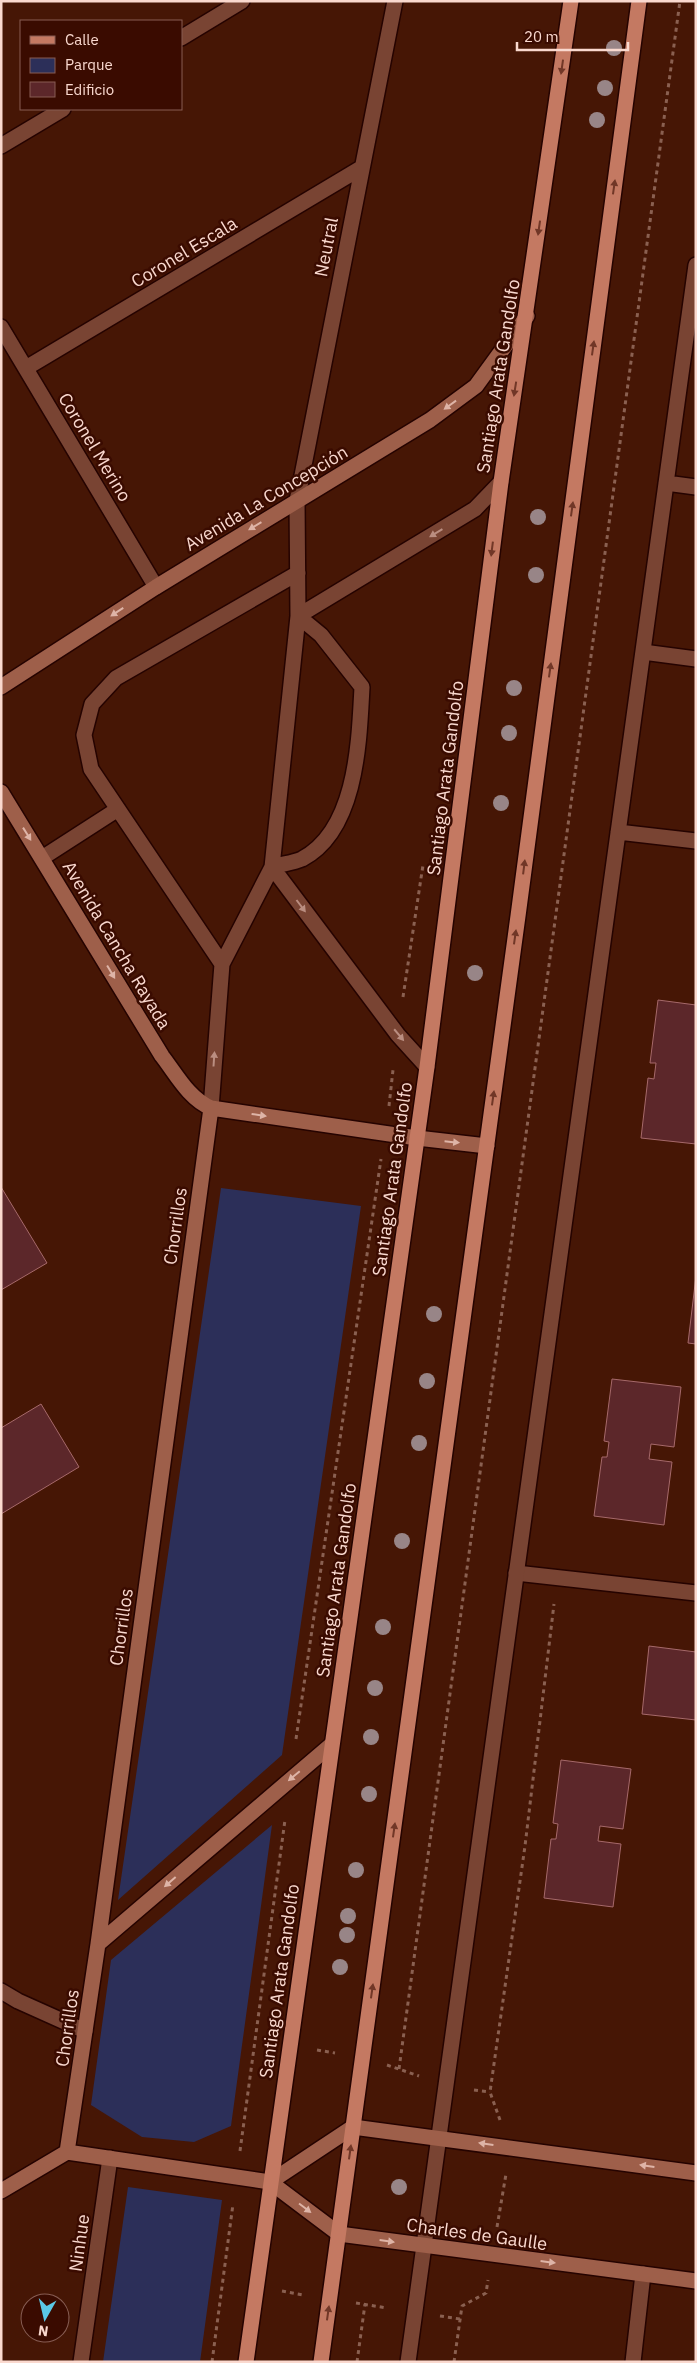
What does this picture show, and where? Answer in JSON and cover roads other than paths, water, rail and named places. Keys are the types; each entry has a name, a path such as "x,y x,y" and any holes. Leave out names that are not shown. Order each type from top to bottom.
{"main road":[{"name":"Santiago Arata Gandolfo","path":"246,2362 427,1067 501,482 527,316 571,1"},
{"path":"321,2362 487,1146 639,1"}],"street":[{"path":"182,37 242,1"},
{"name":"Neutral","path":"272,867 298,616 297,501 395,1"},
{"path":"1,146 61,110"},
{"name":"Coronel Escala","path":"26,368 361,168"},
{"path":"408,2362 696,265"},
{"name":"Avenida La Concepción","path":"1,686 156,587 430,420 476,386 527,316"},
{"name":"Coronel Merino","path":"1,327 156,587"},
{"path":"487,1146 417,1138 211,1108 222,964 272,867 302,859 325,840 344,811 360,741 362,688 321,635 298,616 475,509 501,482"},
{"path":"666,483 696,488"},
{"path":"222,964 92,769 84,735 92,704 116,678 298,573"},
{"path":"643,652 696,658"},
{"name":"Avenida Cancha Rayada","path":"1,792 162,1056 193,1097 211,1108"},
{"path":"42,858 118,809"},
{"path":"618,832 696,841"},
{"path":"272,867 398,1034 427,1067"},
{"name":"Chorrillos","path":"68,2152 211,1108"},
{"path":"516,1573 696,1594"},
{"path":"98,1944 331,1745"},
{"path":"1,1991 18,2001 85,2031"},
{"path":"1,2191 68,2152 270,2182 354,2127 696,2173"},
{"name":"Ninhue","path":"81,2362 110,2158"},
{"name":"Charles de Gaulle","path":"270,2182 339,2234 696,2281"},
{"path":"633,2362 643,2274"}]}
